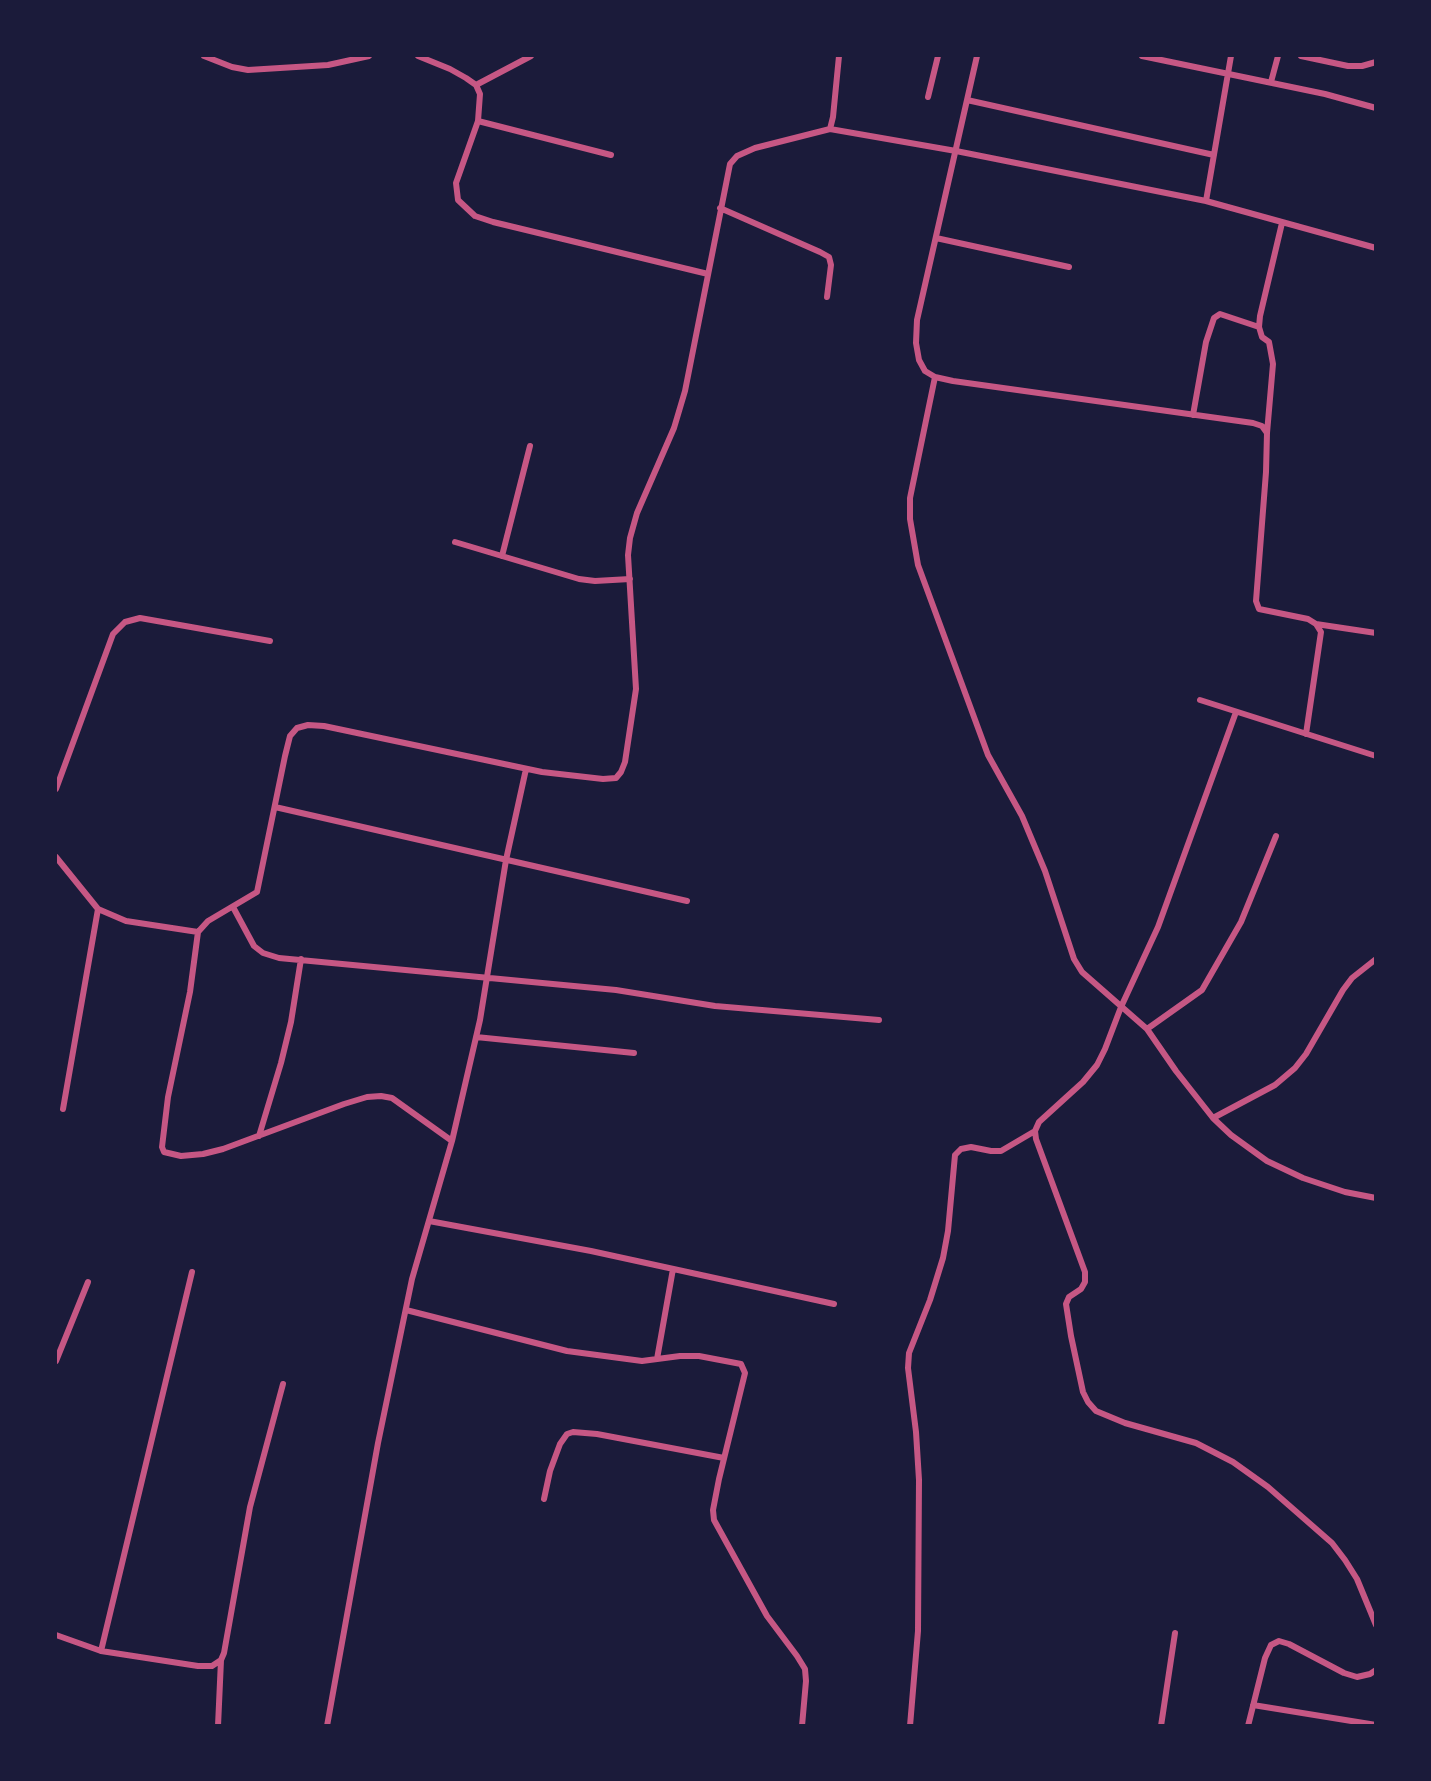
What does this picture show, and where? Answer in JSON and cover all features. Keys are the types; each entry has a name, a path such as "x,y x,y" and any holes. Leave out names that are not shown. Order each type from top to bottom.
{"street":[{"path":"204,56 232,67 248,70 328,65 369,56"},
{"path":"418,56 450,69 476,85 480,94 478,121 456,183 458,200 475,216 708,274"},
{"path":"476,85 531,56"},
{"path":"830,129 839,56"},
{"path":"928,97 938,56"},
{"path":"977,56 917,320 916,343 919,360 925,371 935,377 1253,423 1262,426 1267,433"},
{"path":"1142,56 1271,82 1376,108"},
{"path":"1206,201 1231,56"},
{"path":"1271,82 1278,56"},
{"path":"1301,56 1348,66 1362,66 1376,62"},
{"path":"967,100 1214,155"},
{"path":"478,121 611,155"},
{"path":"452,1141 392,1098 381,1096 367,1097 224,1149 203,1154 170,1155 164,1152 162,1147 168,1097 190,992 198,932 208,921 257,892 290,736 297,728 308,725 324,726 526,769 603,779 615,778 621,772 625,762 636,688 628,555 630,538 638,513 675,428 685,391 730,164 737,156 755,148 830,129 956,151 1206,201 1376,248"},
{"path":"720,208 829,257 831,265 827,297"},
{"path":"1282,223 1259,327 1262,337 1269,342 1273,364 1256,601 1259,609 1308,619 1316,624 1376,633"},
{"path":"936,238 1069,267"},
{"path":"1193,415 1206,342 1214,318 1220,314 1259,327"},
{"path":"935,377 910,498 910,519 918,565 988,755 1022,816 1045,871 1074,960 1082,972 1147,1029 1213,1118 1231,1135 1267,1161 1303,1178 1376,1198"},
{"path":"502,556 530,446"},
{"path":"454,542 579,579 604,581 630,579"},
{"path":"56,789 113,633 125,622 140,618 270,641"},
{"path":"1306,734 1321,642 1321,632 1316,624"},
{"path":"1200,700 1376,756"},
{"path":"1236,712 1158,927 1121,1007 1098,1065 1083,1082 1039,1122 1035,1131 1039,1149 1085,1272 1085,1282 1081,1289 1069,1297 1066,1304 1080,1381 1088,1402 1096,1411 1125,1423 1196,1443 1233,1462 1268,1486 1332,1543 1357,1579 1376,1625"},
{"path":"327,1725 378,1443 412,1279 452,1141 476,1037 506,860 526,769"},
{"path":"275,807 687,901"},
{"path":"1147,1029 1202,990 1241,922 1276,836"},
{"path":"56,856 98,909 126,921 198,932"},
{"path":"233,907 254,946 263,954 279,958 487,976 616,990 715,1006 879,1020"},
{"path":"63,1109 98,909"},
{"path":"1213,1118 1275,1085 1295,1068 1306,1054 1343,990 1352,978 1376,959"},
{"path":"259,1136 281,1064 291,1022 301,960"},
{"path":"476,1037 634,1053"},
{"path":"910,1725 918,1631 918,1480 916,1432 908,1368 909,1353 930,1300 943,1258 948,1231 955,1155 961,1149 971,1147 991,1151 1001,1150 1035,1131"},
{"path":"429,1221 591,1251 834,1304"},
{"path":"657,1359 673,1269"},
{"path":"101,1651 192,1272"},
{"path":"56,1361 88,1282"},
{"path":"406,1310 567,1351 642,1360 699,1356 741,1364 745,1372 713,1510 714,1520 767,1616 805,1669 802,1725"},
{"path":"218,1725 221,1660 250,1507 284,1384"},
{"path":"544,1498 550,1471 560,1444 567,1434 573,1432 591,1433 724,1458"},
{"path":"1161,1725 1176,1633"},
{"path":"56,1635 101,1651 198,1666 212,1666 221,1660"},
{"path":"1248,1725 1265,1658 1271,1645 1279,1641 1344,1673 1357,1677 1376,1670"},
{"path":"1253,1705 1376,1725"}]}
